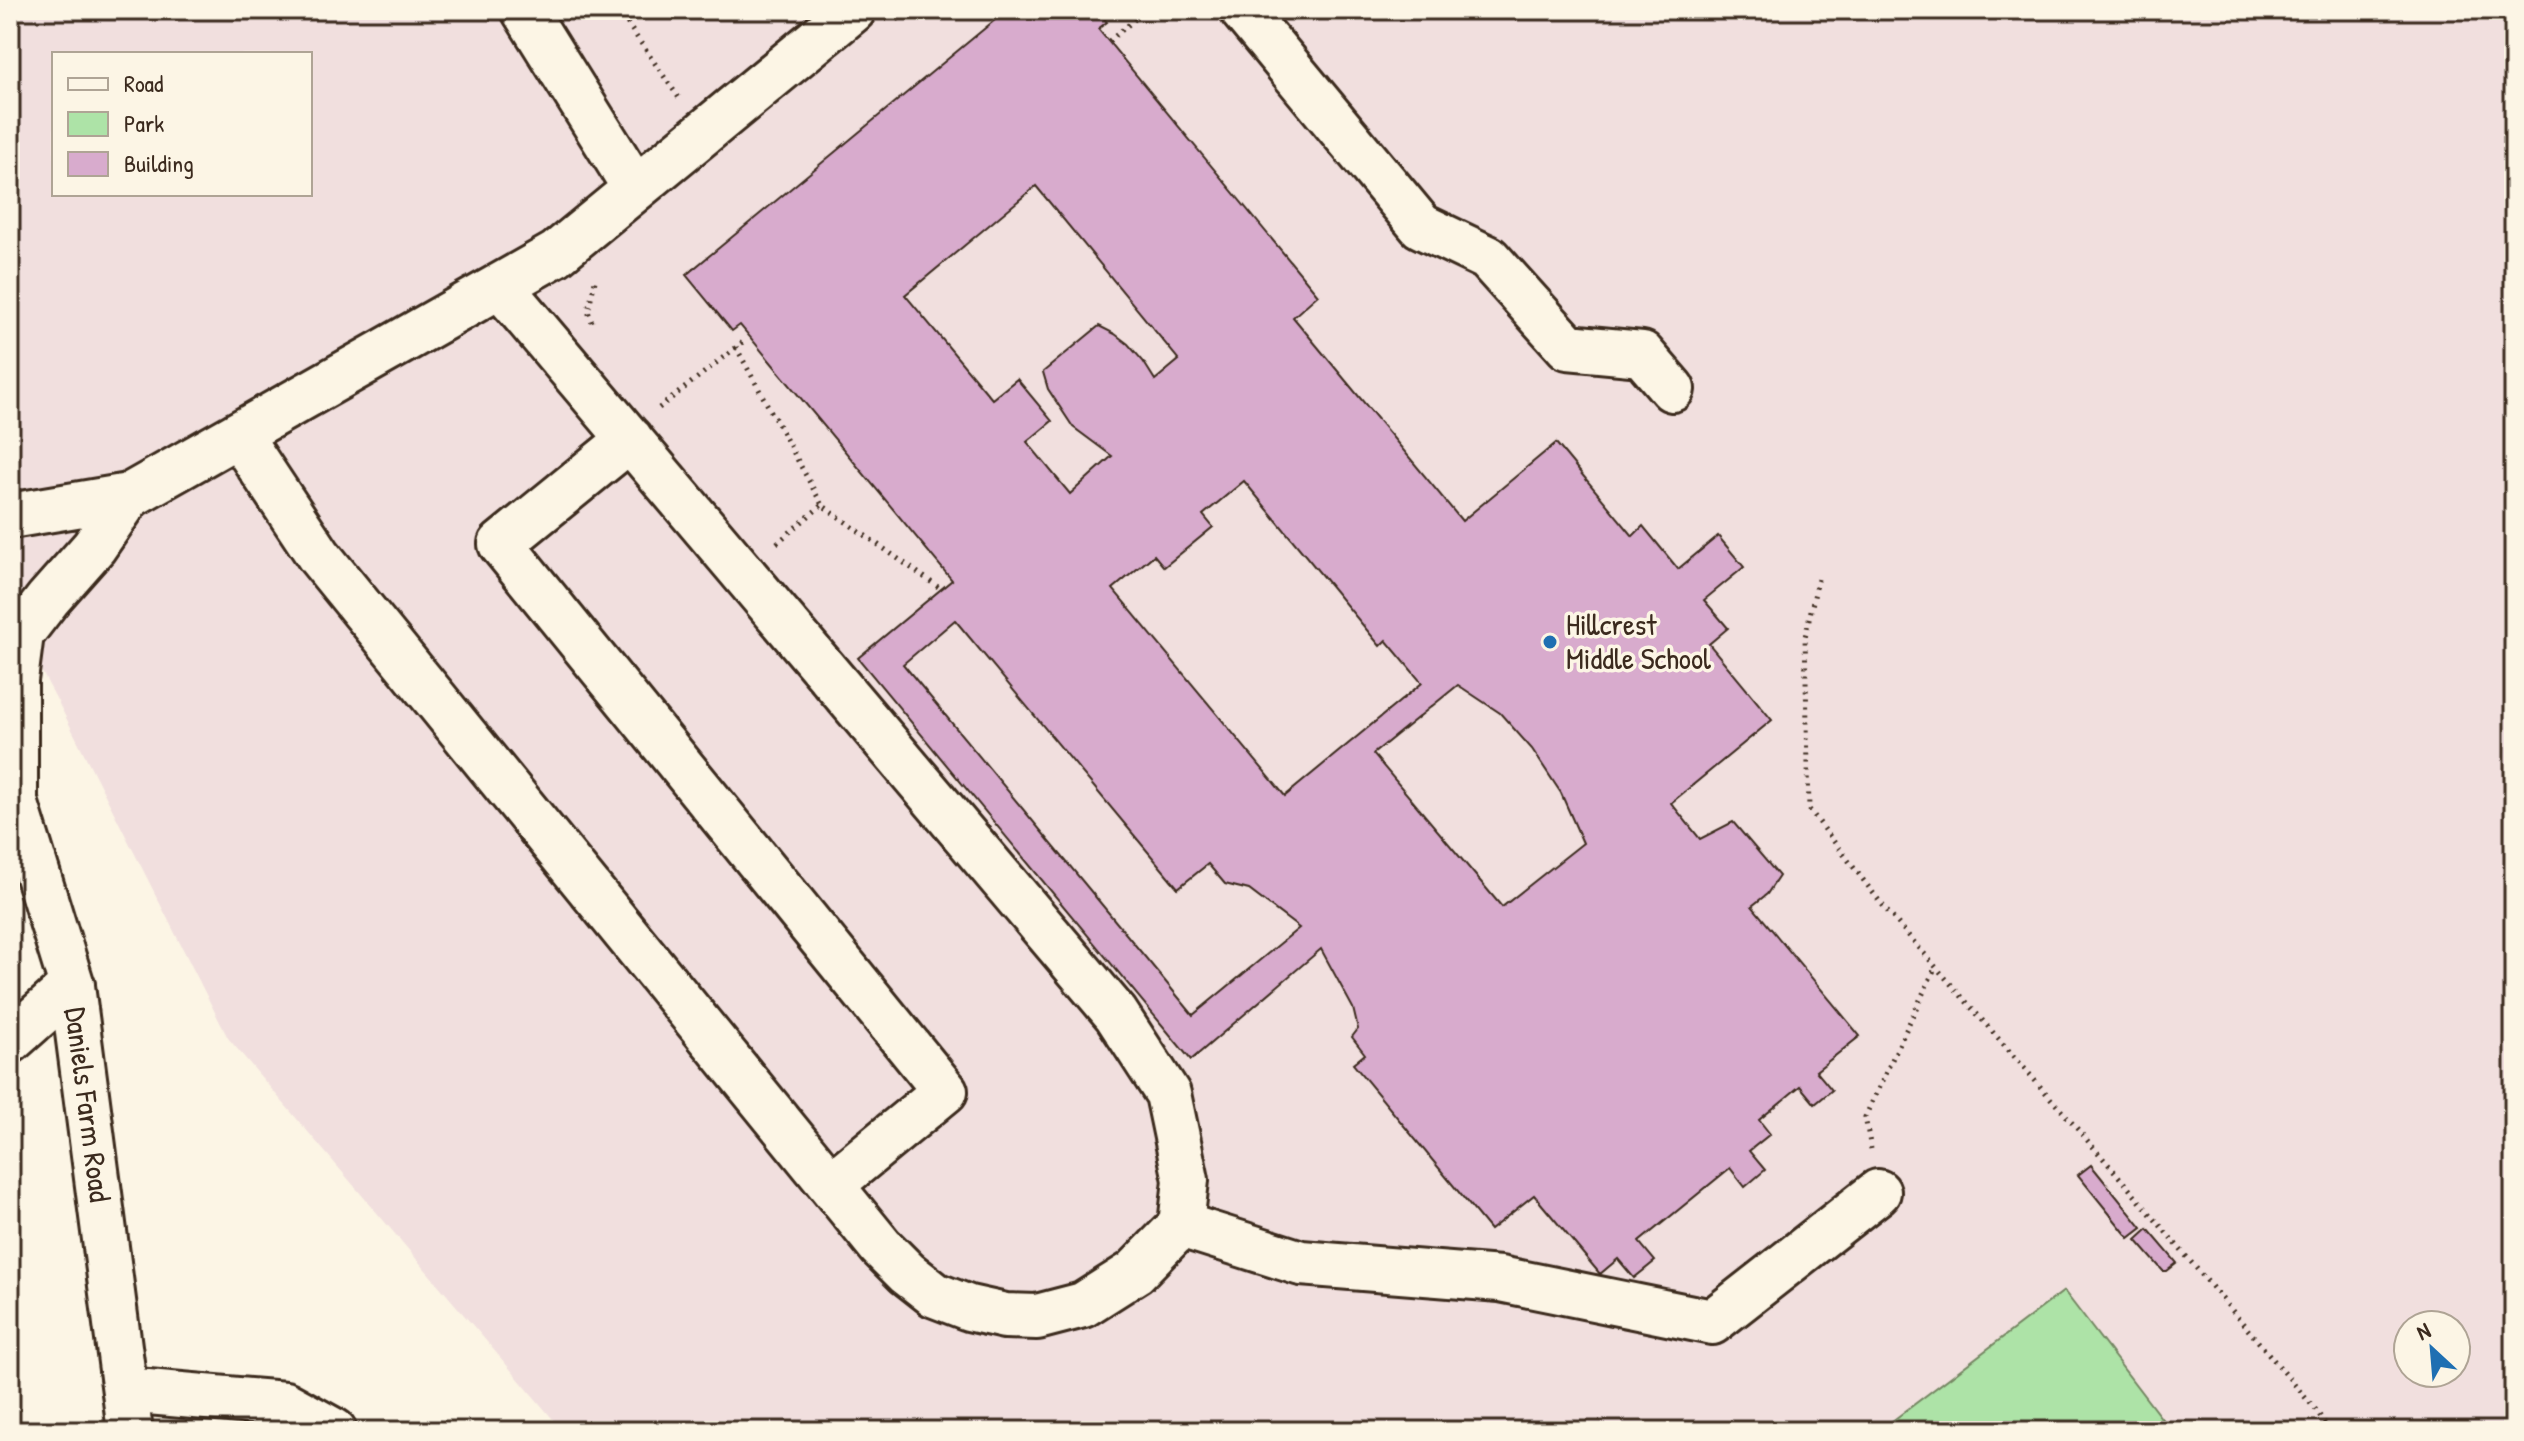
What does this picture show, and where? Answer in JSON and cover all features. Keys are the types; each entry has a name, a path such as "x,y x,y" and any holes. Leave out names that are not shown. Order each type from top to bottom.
{"main road":[{"path":"524,10 635,188"},
{"path":"10,516 129,496 556,254 853,10"},
{"path":"1242,10 1421,226 1488,258 1568,347 1642,354 1672,389"},
{"path":"238,434 319,556 881,1247 935,1295 969,1308 1005,1316 1037,1317 1083,1305 1135,1272 1181,1225 1186,1180 1168,1094 1116,1014 652,422 500,286"},
{"path":"652,422 501,544 945,1091 832,1184"},
{"name":"Daniels Farm Road","path":"127,1410 72,986 12,792 15,680 21,634 94,547 129,496"},
{"path":"10,1041 72,986"},
{"path":"1181,1225 1301,1263 1500,1279 1712,1322 1878,1192"},
{"path":"127,1410 285,1404 334,1431"}],"path":[{"path":"618,10 684,105"},
{"path":"896,20 908,10"},
{"path":"1109,41 1146,10"},
{"path":"2502,10 2514,31"},
{"path":"593,324 588,311 598,268"},
{"path":"652,422 743,342"},
{"path":"736,347 822,505 941,589"},
{"path":"650,399 652,422"},
{"path":"785,556 775,544 822,505"},
{"path":"1818,579 1805,637 1809,809 1887,911 2115,1172 2316,1410 2330,1431"},
{"path":"1878,1192 1865,1117 1936,966"}],"shaded area":[{"path":"10,10 2514,10 2514,1431 563,1431 228,1038 10,613"}],"green space":[{"path":"2064,1291 2171,1431 1879,1431"}],"building":[{"name":"Hillcrest Middle School","path":"1007,10 1097,10 1107,22 1098,29 1318,295 1293,317 1462,521 1556,443 1633,536 1643,526 1678,569 1718,536 1744,567 1704,600 1728,628 1709,644 1772,720 1671,803 1700,839 1733,822 1779,876 1767,894 1752,906 1860,1036 1816,1071 1832,1090 1815,1104 1800,1086 1759,1120 1770,1134 1749,1151 1765,1170 1745,1187 1730,1168 1639,1242 1655,1261 1634,1278 1618,1259 1600,1274 1534,1195 1490,1230 1353,1064 1365,1054 1352,1037 1358,1029 1353,1008 1321,949 1191,1060 858,658 952,580 740,325 732,331 686,275","holes":["1036,186 1179,360 1155,380 1128,344 1099,326 1043,372 1048,389 1073,427 1112,456 1070,494 1027,442 1052,421 1017,379 992,399 905,295","1244,481 1380,646 1386,640 1422,683 1285,796 1113,589 1154,555 1164,567 1213,527 1203,515","955,620 1178,888 1208,864 1225,884 1249,890 1299,928 1193,1015 903,664","1458,685 1500,713 1532,749 1561,793 1583,843 1502,907 1373,754"]},
{"path":"2091,1165 2142,1228 2129,1238 2078,1175"},
{"path":"2148,1229 2177,1263 2167,1271 2163,1271 2136,1240"}],"place":[{"name":"Hillcrest Middle School","path":"1550,642"}]}
